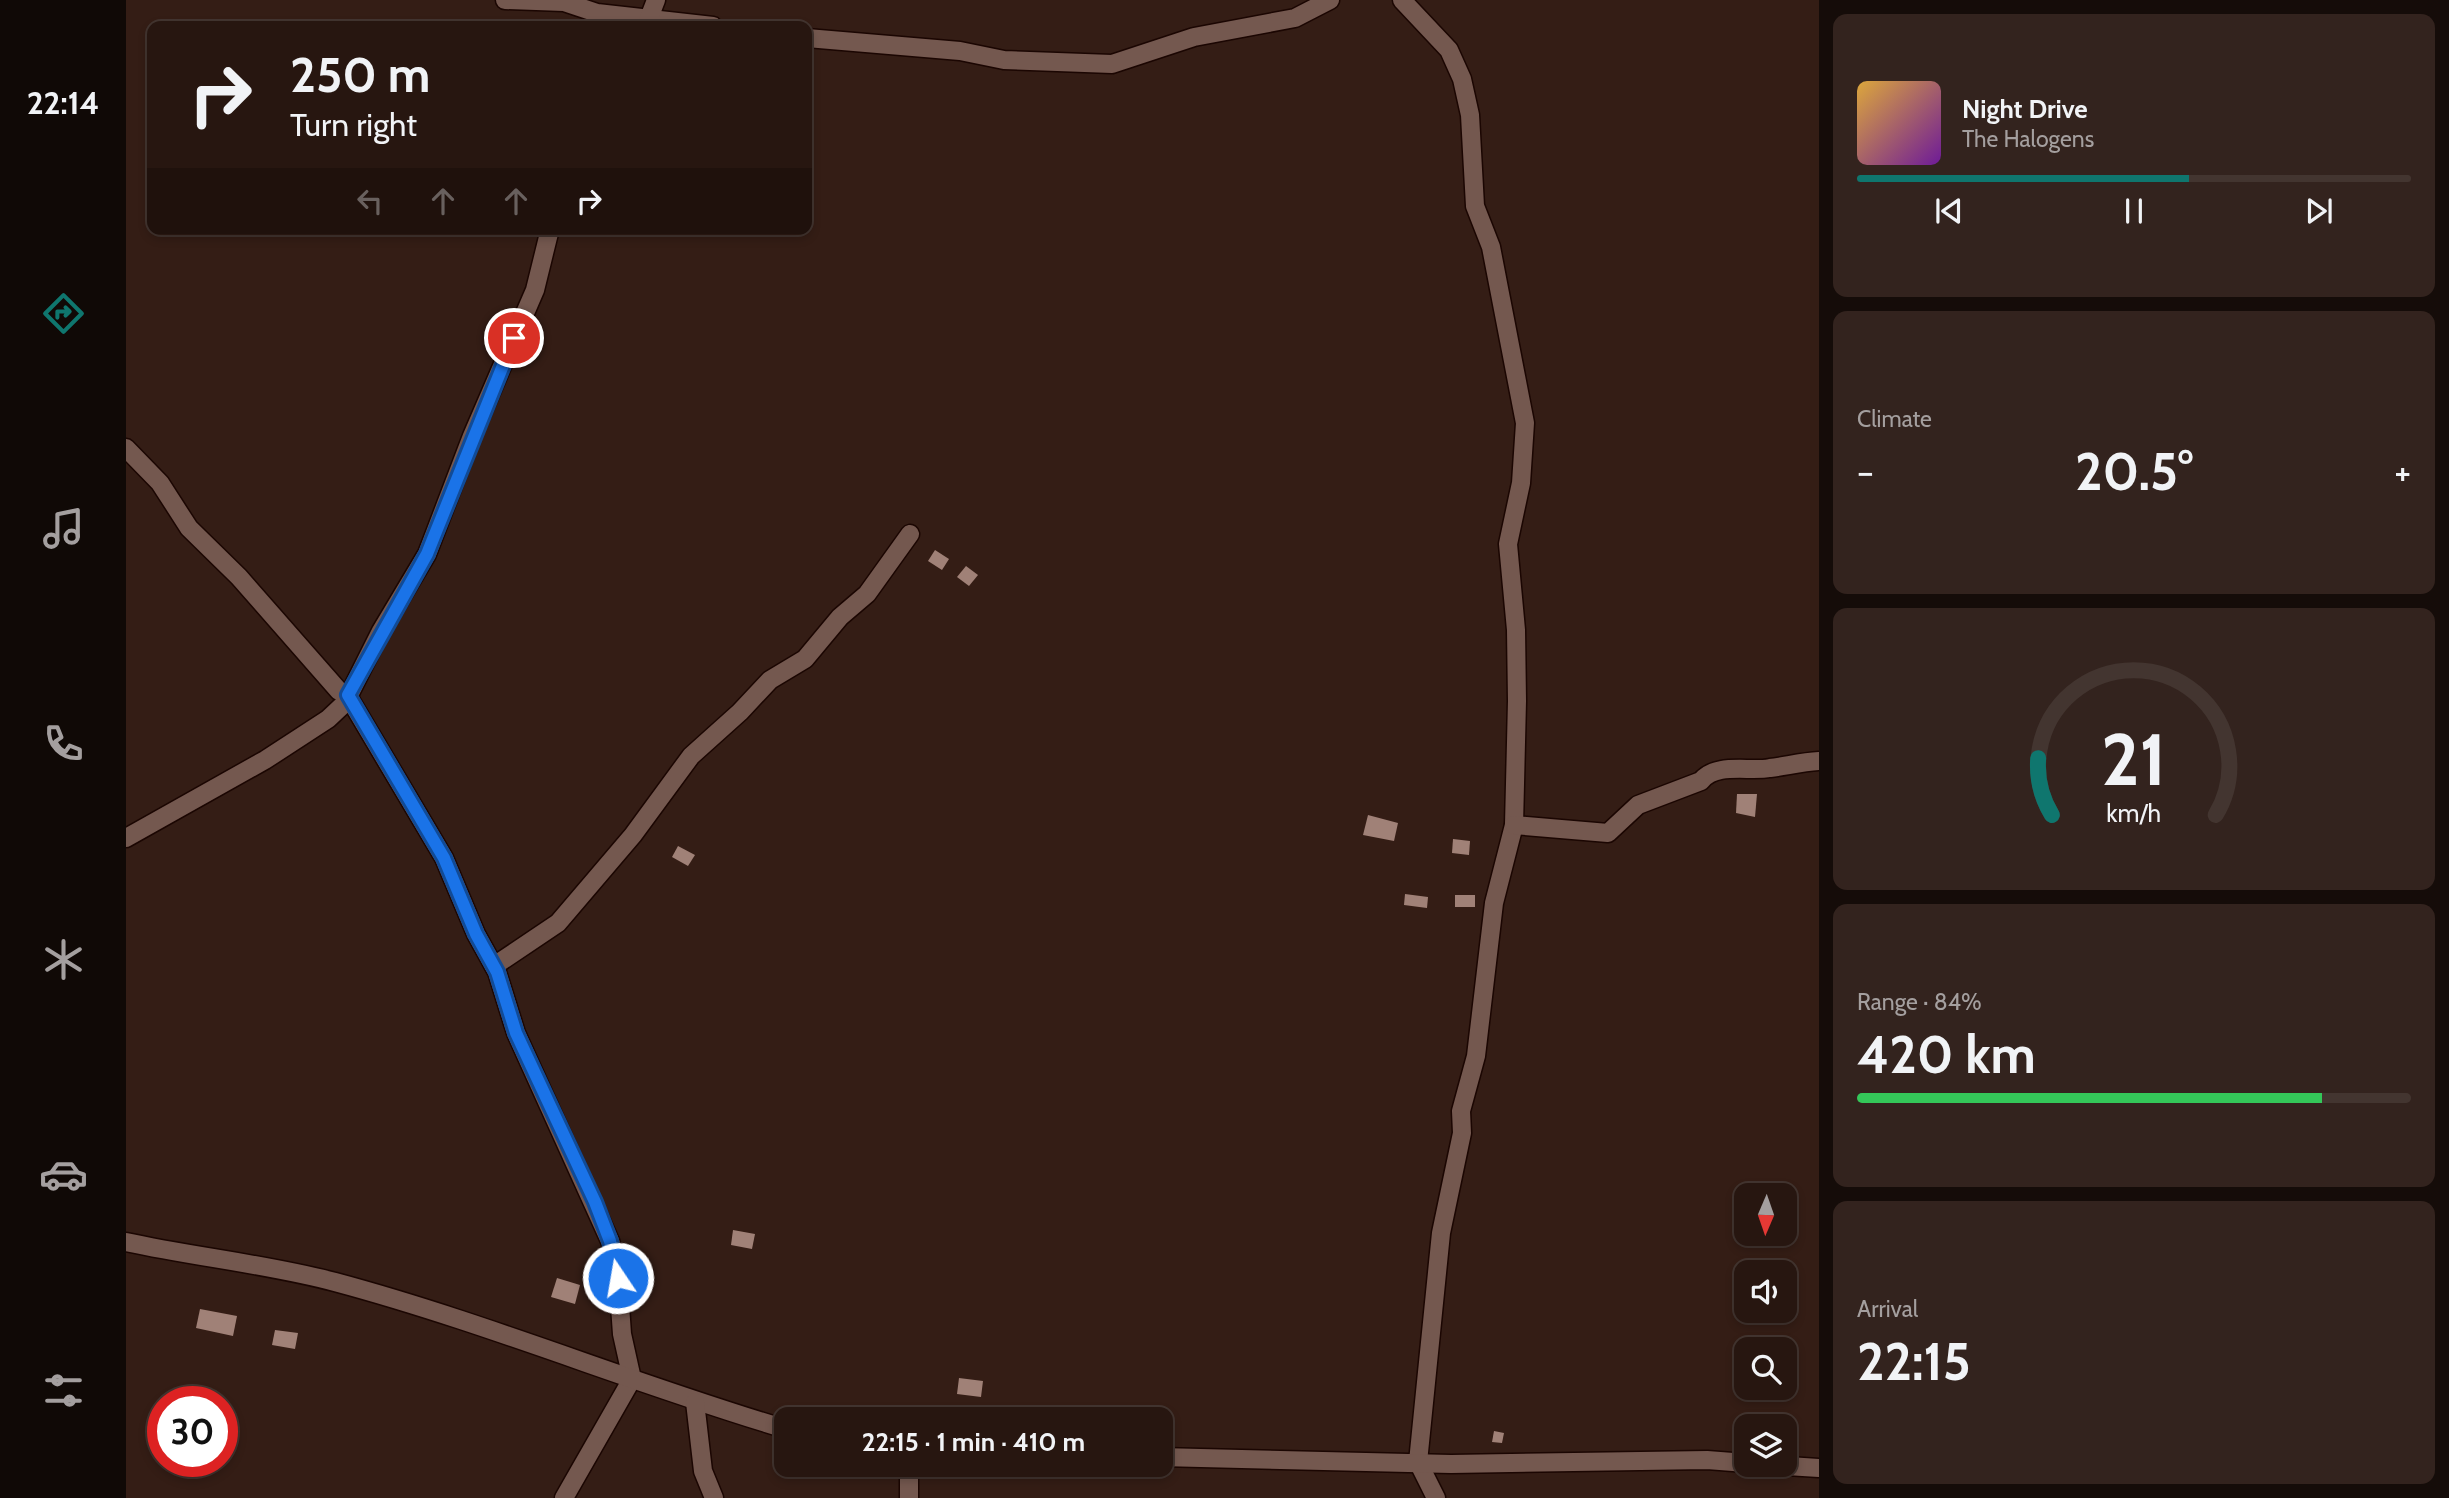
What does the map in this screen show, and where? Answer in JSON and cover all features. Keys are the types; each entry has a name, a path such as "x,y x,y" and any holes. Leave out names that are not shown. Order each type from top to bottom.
{"street":[{"path":"505,0 564,2 597,13 643,21"},
{"path":"649,21 656,0"},
{"path":"812,38 960,51 1004,60 1112,64 1194,37 1295,18 1330,0"},
{"path":"1402,0 1449,50 1462,79 1470,115 1475,206 1491,247 1525,423 1521,483 1508,544 1517,701 1514,825 1494,903 1476,1056 1461,1111 1462,1133 1441,1233 1418,1462 1436,1498"},
{"path":"126,838 265,760 328,719 345,703 427,554 472,436 535,290 549,235"},
{"path":"126,449 160,483 189,528 239,577 340,691 348,695 444,858 476,934 494,966 516,1033 610,1241 617,1262 622,1334 632,1379 564,1498"},
{"path":"494,966 558,923 633,835 691,756 740,712 770,680 805,659 840,617 867,594 910,534"},
{"path":"1514,825 1608,832 1638,805 1701,781 1706,775 1733,769 1769,769 1819,761"},
{"path":"126,1242 332,1281 459,1318 695,1402 774,1425"},
{"path":"695,1402 703,1471 714,1498"},
{"path":"1173,1457 1418,1462 1734,1462"},
{"path":"1797,1467 1819,1468"},
{"path":"909,1477 909,1498"}],"building":[{"path":"935,550 949,559 942,570 928,561"},
{"path":"966,566 978,575 969,586 957,577"},
{"path":"1737,794 1757,794 1755,817 1736,813"},
{"path":"1368,815 1398,823 1394,841 1363,835"},
{"path":"1453,839 1470,841 1469,855 1452,853"},
{"path":"678,846 695,855 688,866 672,857"},
{"path":"1405,894 1428,897 1427,908 1404,905"},
{"path":"1455,895 1475,895 1475,907 1455,907"},
{"path":"733,1230 755,1234 752,1249 731,1245"},
{"path":"557,1278 580,1285 575,1304 551,1297"},
{"path":"200,1309 237,1316 233,1336 196,1328"},
{"path":"275,1330 298,1333 295,1349 272,1345"},
{"path":"959,1378 983,1381 981,1397 957,1394"},
{"path":"1494,1431 1504,1433 1502,1443 1492,1442"}],"route":[{"path":"514,338 472,436 427,554 381,631 348,695 444,858 476,934 497,972 507,1012 595,1202 617,1262 618,1278"}]}
